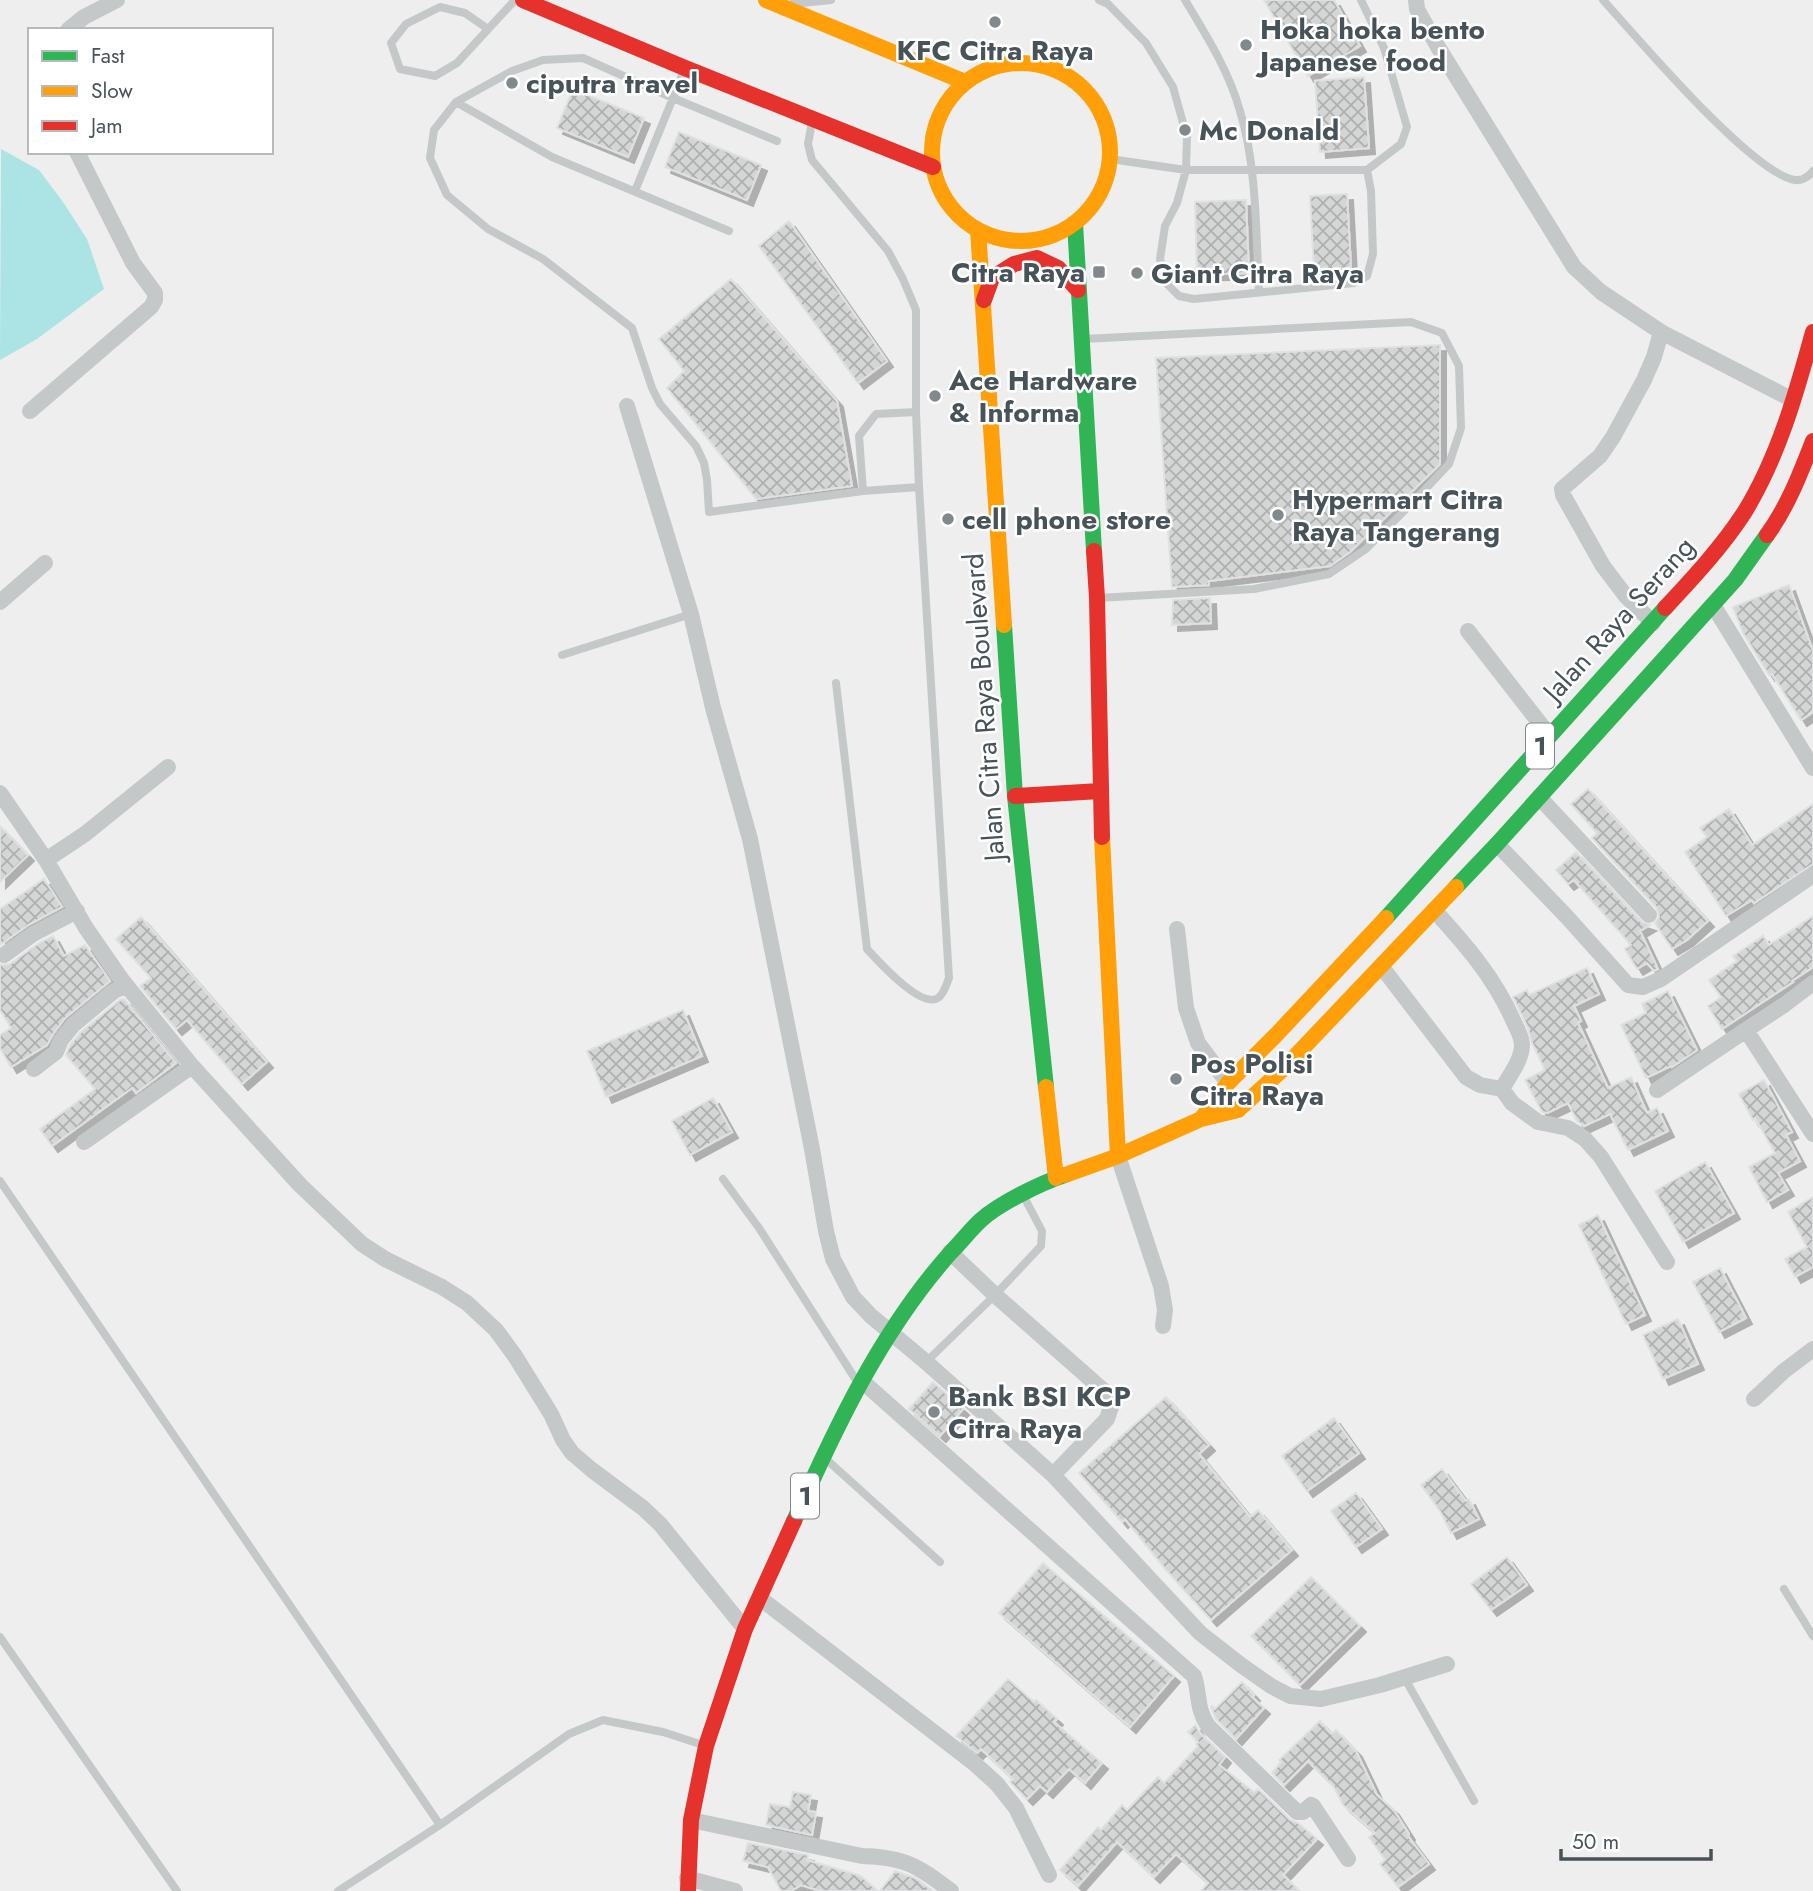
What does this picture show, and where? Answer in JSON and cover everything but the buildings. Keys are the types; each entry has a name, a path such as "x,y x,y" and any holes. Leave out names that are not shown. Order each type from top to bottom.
{"main road":[{"path":"523,0 933,167"},
{"path":"772,2 965,82"},
{"path":"1017,62 1046,65 1072,77 1092,96 1106,121 1110,159 1107,177 1095,203 1075,223 1052,235 1027,241 1002,239 978,230 957,214 942,193 933,167 933,136 944,106 965,82 989,68 1017,62"},
{"path":"1075,223 1097,598 1100,791 1118,1156"},
{"name":"Jalan Citra Raya Boulevard","path":"978,230 1015,796 1056,1178"},
{"path":"982,303 992,278 1014,264 1037,258 1058,268 1079,290"},
{"name":"Jalan Raya Serang","path":"1201,1119 1228,1083 1380,924 1653,623 1735,527 1768,466 1793,400 1813,332"},
{"name":"Jalan Raya Serang","path":"687,1884 691,1820 706,1746 745,1629 823,1456 890,1332 927,1279 982,1219 1023,1194 1201,1119 1238,1110 1283,1069 1497,844 1713,605 1757,551 1781,516 1813,441"},
{"path":"1015,796 1100,791"}],"street":[{"path":"70,28 84,17 117,0"},
{"path":"1416,0 1417,9 1438,47 1574,267 1601,292 1661,332 1793,400"},
{"path":"30,411 151,307 155,300 155,293 134,263 78,154"},
{"path":"1653,623 1625,595 1603,566 1562,489 1600,456 1613,437 1644,380 1661,332"},
{"path":"627,406 691,614 713,708 750,839 826,1231 833,1259 853,1297 871,1317 1053,1475 1200,1633 1271,1686 1290,1696 1321,1699 1447,1664"},
{"path":"1799,478 1813,490"},
{"path":"0,602 45,563"},
{"path":"1713,605 1813,768"},
{"path":"1468,631 1549,735"},
{"path":"46,860 85,834 168,767"},
{"path":"0,793 46,860 125,986 192,1066 300,1185 362,1244 467,1303 496,1330 544,1402 572,1453 660,1524 745,1629"},
{"path":"1539,797 1649,915"},
{"path":"1497,844 1628,985 1643,987 1661,979 1813,875"},
{"path":"1434,910 1487,973 1522,1042 1521,1054 1502,1089"},
{"path":"4,955 33,934 77,911"},
{"path":"1177,929 1186,1008 1198,1043 1228,1083"},
{"path":"1381,966 1466,1077 1480,1085 1502,1089 1512,1103 1538,1122 1569,1128 1585,1139 1601,1157 1667,1262"},
{"path":"1657,1090 1813,983"},
{"path":"34,1069 56,1052 61,1040 73,1025 114,991 125,986"},
{"path":"1746,1030 1813,1134"},
{"path":"85,1142 192,1066"},
{"path":"1118,1156 1161,1286 1165,1310 1163,1326"},
{"path":"950,1252 1104,1391 1111,1407 1107,1419 1053,1475"},
{"path":"1754,1399 1813,1349"},
{"path":"861,1383 1194,1676 1200,1711 1208,1726 1297,1812 1303,1812 1308,1806 1313,1806 1348,1859"},
{"path":"760,1598 975,1764 997,1784 1016,1808 1049,1875"},
{"path":"691,1820 862,1856 888,1856 926,1872 951,1891"},
{"path":"687,1884 735,1891"}],"lane":[{"path":"488,29 464,13 440,7 406,24 391,43 400,69 435,75 457,63 515,0"},
{"path":"772,2 831,0"},
{"path":"1099,0 1108,4 1146,43 1173,87 1186,137 1186,170 1177,203 1165,226 1160,258 1168,285 1179,296 1194,299 1354,283 1367,276 1373,254 1371,191 1367,170"},
{"path":"1185,0 1227,74 1241,111 1252,170 1259,293"},
{"path":"1110,159 1186,170 1367,170 1401,144 1406,127 1384,48 1361,0"},
{"path":"1603,0 1698,104 1754,157 1792,180 1806,178 1813,171"},
{"path":"776,141 583,58 543,60 512,71 456,102 434,130 430,158 447,195 488,229 543,259 632,328 660,404 696,446 704,463 709,512 863,491 919,487"},
{"path":"635,191 685,68"},
{"path":"456,102 551,157 729,231"},
{"path":"813,119 807,144 812,160 888,251 916,310 919,487 949,978 937,999 928,1000 915,993 892,975 867,949 836,683"},
{"path":"1081,339 1411,322 1442,333 1459,366 1461,428 1449,464 1366,548 1329,574 1254,589 1097,598"},
{"path":"863,491 859,436 867,424 876,414 916,412"},
{"path":"562,655 691,614"},
{"path":"723,1179 759,1228 861,1383"},
{"path":"0,1181 440,1825"},
{"path":"926,1362 1041,1246 1042,1231 1023,1194"},
{"path":"823,1456 940,1562"},
{"path":"1784,1590 1813,1636"},
{"path":"0,1637 177,1891"},
{"path":"1404,1677 1474,1801"},
{"path":"338,1891 440,1825 569,1734 603,1720 663,1732 706,1746"}],"water":[{"path":"1,149 39,170 63,202 87,239 104,289 37,339 0,360"}],"traffic: fast":[{"path":"1075,223 1094,551"},
{"path":"1456,887 1735,580 1767,535"},
{"path":"1386,918 1665,608"},
{"path":"1004,625 1015,796 1046,1087"},
{"path":"794,1521 862,1380 927,1281 981,1220 1021,1194 1065,1175"}],"traffic: slow":[{"path":"766,0 965,82"},
{"path":"1021,63 1055,70 1084,89 1103,118 1110,152 1103,186 1084,215 1055,234 1021,241 987,234 958,215 939,186 932,152 939,118 958,89 987,70 1021,63"},
{"path":"978,230 1004,625"},
{"path":"1102,837 1118,1156"},
{"path":"1065,1175 1118,1156 1201,1119 1238,1110 1283,1069 1456,887"},
{"path":"1201,1119 1228,1083 1386,918"},
{"path":"1046,1087 1056,1178"}],"traffic: jam":[{"path":"523,0 933,167"},
{"path":"984,300 992,278 1014,264 1037,258 1058,268 1078,290"},
{"path":"1665,608 1726,538 1756,492 1785,425 1813,332"},
{"path":"1767,535 1787,501 1813,441"},
{"path":"1094,551 1102,837"},
{"path":"1015,796 1100,791"},
{"path":"688,1891 691,1820 706,1746 745,1629 794,1521"}],"place":[{"name":"KFC Citra Raya","path":"995,22"},
{"name":"Hoka hoka bento Japanese food","path":"1246,45"},
{"name":"ciputra travel","path":"512,83"},
{"name":"Mc Donald","path":"1185,130"},
{"name":"Citra Raya","path":"1099,272"},
{"name":"Giant Citra Raya","path":"1137,273"},
{"name":"Ace Hardware & Informa","path":"935,396"},
{"name":"Hypermart Citra Raya Tangerang","path":"1278,515"},
{"name":"cell phone store","path":"948,519"},
{"name":"Pos Polisi Citra Raya","path":"1176,1079"},
{"name":"Bank BSI KCP Citra Raya","path":"934,1412"}]}
